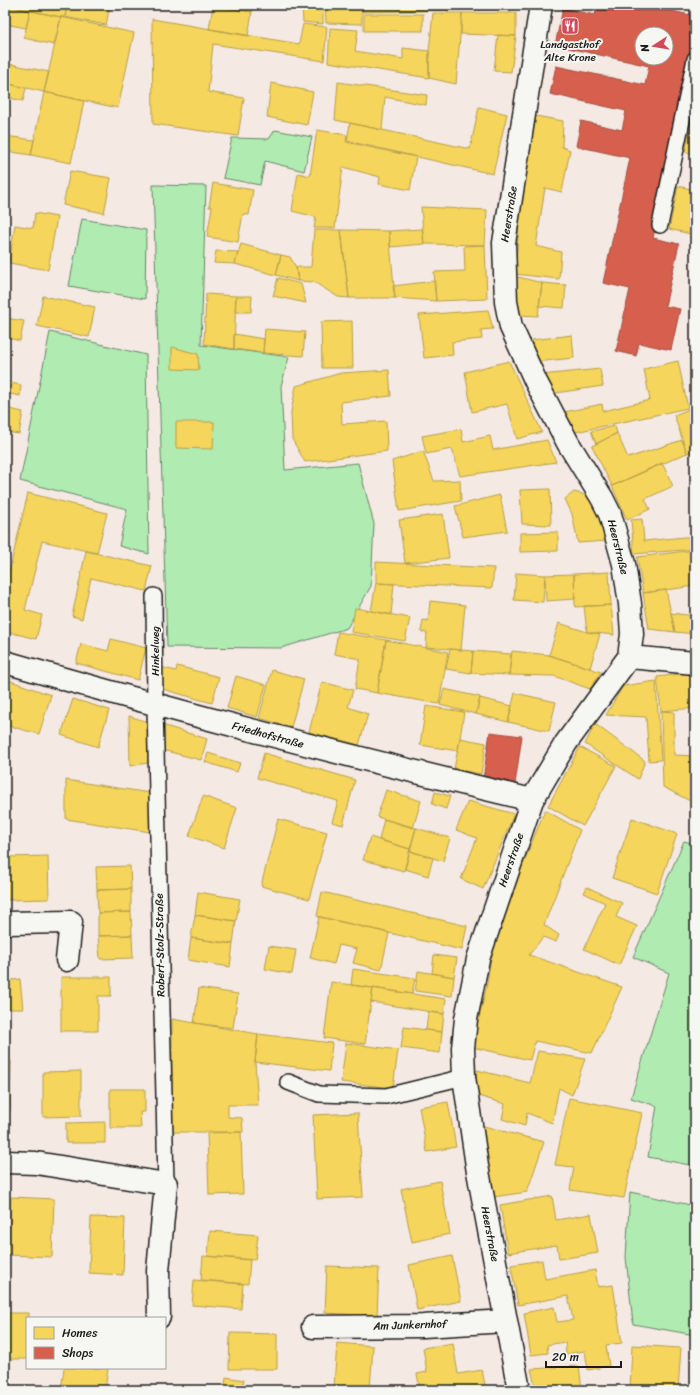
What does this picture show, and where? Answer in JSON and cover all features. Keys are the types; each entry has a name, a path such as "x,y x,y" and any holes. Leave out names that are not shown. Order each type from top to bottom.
{"street":[{"name":"Heerstraße","path":"519,1390 477,1166 464,1077 463,1048 466,1019 478,959 532,800 566,744 629,657 632,634 630,604 624,564 610,514 602,498 568,444 536,382 511,327 506,302 504,243 541,5"},
{"path":"629,657 695,663"},
{"name":"Friedhofstraße","path":"5,662 155,706 348,756 532,800"},
{"path":"5,923 71,922 67,960"},
{"path":"5,1162 36,1163 166,1184"},
{"name":"Robert-Stolz-Straße","path":"159,1317 158,1271 166,1184"},
{"name":"Am Junkernhof","path":"313,1327 423,1326 506,1321"}],"lane":[{"path":"660,225 695,59"},
{"name":"Hinkelweg","path":"154,596 155,706"},
{"name":"Robert-Stolz-Straße","path":"155,706 166,1184"},
{"path":"288,1082 319,1094 386,1096 464,1077"}],"green space":[{"path":"275,130 312,137 304,171 265,161 260,185 223,178 232,138 269,139"},
{"path":"153,185 206,186 201,345 289,357 281,386 285,470 358,463 374,524 371,586 347,628 281,648 167,647"},
{"path":"82,219 146,230 145,299 69,286"},
{"path":"50,332 146,355 149,554 119,546 127,509 20,481"},
{"path":"684,841 695,844 695,1166 648,1157 657,1106 631,1098 669,973 633,957"},
{"path":"630,1192 695,1206 695,1335 633,1324 626,1257"}],"building: Homes":[{"path":"5,5 67,5 65,17 61,17"},
{"path":"5,5 30,11 26,28 5,24"},
{"path":"67,5 110,5 106,25 65,17"},
{"path":"213,5 253,5 252,12"},
{"path":"302,5 323,5 323,24 303,22"},
{"path":"325,5 362,5 362,24 326,23"},
{"path":"373,5 512,5 513,9 363,12 363,7"},
{"path":"213,6 252,12 248,36 209,29"},
{"path":"30,11 61,17 54,45 24,38"},
{"path":"433,13 462,13 456,84 429,78 429,51"},
{"path":"462,13 516,13 516,36 461,34"},
{"path":"364,14 423,14 423,31 364,31"},
{"path":"61,17 134,33 118,108 44,92"},
{"path":"152,19 299,44 303,24 327,27 324,61 213,44 208,92 244,98 238,136 153,124"},
{"path":"330,28 358,30 355,51 403,59 403,48 429,51 429,78 328,62"},
{"path":"498,35 516,36 511,72 494,71"},
{"path":"5,63 49,72 44,92 5,83"},
{"path":"338,82 427,95 426,105 385,97 382,130 335,120"},
{"path":"5,83 26,88 23,101 5,97"},
{"path":"271,83 313,92 307,125 267,117"},
{"path":"44,92 84,101 71,163 31,155"},
{"path":"695,104 695,154 685,152"},
{"path":"479,107 507,114 493,174 347,141 350,123 470,149"},
{"path":"536,116 563,121 562,147 570,150 562,192 545,188 536,246 561,252 559,279 515,274 522,187"},
{"path":"317,130 347,135 346,142 416,157 410,190 379,184 380,177 343,167 335,228 314,228 316,217 292,211 298,173 310,176"},
{"path":"5,136 34,140 31,155 5,151"},
{"path":"70,171 111,178 104,213 63,205"},
{"path":"213,183 253,190 249,215 243,214 238,242 207,237 212,207 209,207"},
{"path":"678,186 695,190 695,235 669,229"},
{"path":"421,207 487,210 485,245 424,244"},
{"path":"35,213 57,217 48,270 9,263 15,225 33,228"},
{"path":"422,229 424,244 390,247 389,231"},
{"path":"314,230 341,230 349,298 338,297 314,282 298,281 296,267 311,267"},
{"path":"341,230 389,231 395,298 349,298"},
{"path":"241,244 281,255 276,275 235,264"},
{"path":"485,245 487,299 436,301 434,272 465,271 464,246"},
{"path":"216,251 238,252 235,264 214,263"},
{"path":"281,255 290,257 296,267 298,281 276,275"},
{"path":"514,276 542,283 538,316 519,315 512,292"},
{"path":"278,278 301,284 306,303 273,296"},
{"path":"434,281 436,301 395,298 393,286"},
{"path":"542,283 566,285 564,308 539,306"},
{"path":"206,294 236,296 234,349 204,344"},
{"path":"43,296 95,307 89,337 37,326"},
{"path":"236,296 252,296 251,312 235,312"},
{"path":"488,310 493,329 481,330 482,339 452,342 453,355 424,358 419,315"},
{"path":"5,318 24,321 20,341 5,337"},
{"path":"352,321 353,368 322,368 321,322"},
{"path":"265,329 305,332 303,356 263,353"},
{"path":"234,334 264,339 263,353 234,349"},
{"path":"572,335 574,358 535,362 532,340"},
{"path":"172,347 198,354 199,370 172,369"},
{"path":"509,361 542,432 517,439 507,404 472,412 465,372"},
{"path":"678,361 688,408 571,433 560,413 602,404 603,411 650,400 644,369"},
{"path":"600,369 603,386 549,394 541,375"},
{"path":"389,370 391,396 341,402 342,424 386,421 387,451 305,462 292,439 291,412 296,386 341,373"},
{"path":"5,382 21,385 20,396 5,393"},
{"path":"695,407 695,451 687,453 674,415"},
{"path":"5,408 23,412 19,434 5,432"},
{"path":"176,422 214,422 213,449 176,448"},
{"path":"615,426 617,433 596,444 591,431"},
{"path":"461,429 463,442 490,436 493,450 547,440 556,462 460,476 452,449 426,454 422,436"},
{"path":"617,433 628,458 682,440 687,453 612,486 592,446"},
{"path":"423,451 434,481 460,480 461,501 399,511 392,461"},
{"path":"662,463 673,486 645,499 650,509 627,520 612,486"},
{"path":"550,489 551,525 522,524 520,490"},
{"path":"574,492 590,496 603,517 607,541 578,543 572,514 565,499"},
{"path":"28,493 107,513 97,553 42,541 25,610 42,615 36,639 5,631 5,589"},
{"path":"500,495 507,531 463,537 455,506"},
{"path":"443,514 449,558 405,563 399,520"},
{"path":"642,519 644,541 695,536 695,549 634,554 631,520"},
{"path":"558,532 558,551 520,552 520,533"},
{"path":"695,550 695,586 643,593 637,557"},
{"path":"86,551 152,566 146,591 91,578 82,619 72,616"},
{"path":"376,562 494,568 492,588 376,583"},
{"path":"609,572 611,605 575,607 574,574"},
{"path":"516,573 545,575 543,602 514,600"},
{"path":"574,574 575,599 546,601 545,575"},
{"path":"376,583 394,584 391,615 371,611"},
{"path":"666,590 675,632 649,629 643,593"},
{"path":"430,601 465,605 461,650 426,647 427,633 421,632 423,620 428,621"},
{"path":"611,605 614,635 587,632 584,606"},
{"path":"355,608 410,618 405,641 351,632"},
{"path":"671,613 695,616 695,634 675,632"},
{"path":"559,623 587,632 600,634 590,668 549,655"},
{"path":"338,632 386,640 377,693 355,689 360,659 334,654"},
{"path":"111,639 146,648 138,680 76,663 81,644 108,651"},
{"path":"386,640 448,652 439,704 377,693"},
{"path":"450,649 473,651 471,673 446,669"},
{"path":"473,651 511,654 509,675 471,673"},
{"path":"512,651 549,655 601,672 590,689 554,676 509,675"},
{"path":"177,666 219,677 212,703 159,688 160,667 176,671"},
{"path":"272,670 304,679 291,727 259,718"},
{"path":"695,672 695,708 661,711 657,677"},
{"path":"236,676 266,685 257,717 227,708"},
{"path":"5,679 51,695 39,734 5,725"},
{"path":"656,681 661,760 649,761 646,717 606,715 623,686"},
{"path":"322,682 353,690 348,707 368,714 359,745 309,732"},
{"path":"444,689 480,697 476,714 440,705"},
{"path":"515,693 556,702 549,731 508,722"},
{"path":"480,698 512,706 508,722 476,714"},
{"path":"73,699 109,710 98,747 61,735"},
{"path":"426,706 464,712 458,751 420,745"},
{"path":"661,711 674,712 674,755 695,756 692,802 663,787"},
{"path":"129,716 148,722 148,763 130,766"},
{"path":"159,724 207,739 201,760 162,750"},
{"path":"595,724 645,761 638,779 585,744"},
{"path":"460,738 486,743 481,774 454,769"},
{"path":"580,747 616,766 583,826 548,806"},
{"path":"208,753 240,763 237,772 205,762"},
{"path":"264,753 355,780 343,825 332,822 338,801 257,778"},
{"path":"66,780 150,793 150,832 66,819"},
{"path":"386,790 421,801 413,828 377,817"},
{"path":"435,792 450,796 446,809 432,804"},
{"path":"203,796 237,808 224,848 189,836"},
{"path":"468,801 514,814 483,889 461,879 477,838 456,830"},
{"path":"545,810 580,830 544,925 559,935 556,942 543,937 529,955 622,987 592,1053 535,1041 530,1060 472,1047 487,984 494,936"},
{"path":"632,818 677,834 657,893 612,878"},
{"path":"278,819 327,832 309,899 261,886"},
{"path":"384,819 416,828 410,849 379,840"},
{"path":"416,828 450,838 443,861 410,851"},
{"path":"370,837 410,849 404,871 363,860"},
{"path":"410,851 433,858 428,876 405,869"},
{"path":"48,856 49,899 5,900 5,857"},
{"path":"130,866 131,889 97,890 96,867"},
{"path":"587,887 622,903 616,917 637,926 619,965 584,949 605,903 584,893"},
{"path":"131,889 131,912 98,913 97,890"},
{"path":"198,892 240,899 236,921 195,915"},
{"path":"322,892 467,926 462,950 317,916"},
{"path":"131,912 132,935 98,936 98,913"},
{"path":"195,915 236,921 233,944 191,938"},
{"path":"319,917 389,933 381,970 353,963 357,949 339,945 334,964 310,958"},
{"path":"132,935 133,958 100,959 98,936"},
{"path":"191,938 233,944 230,967 188,960"},
{"path":"269,946 296,950 292,974 265,969"},
{"path":"434,955 457,958 454,977 432,973"},
{"path":"353,969 415,978 412,994 351,985"},
{"path":"418,971 454,977 452,996 415,991"},
{"path":"61,977 111,977 111,996 98,996 98,1031 61,1031"},
{"path":"20,979 23,1009 5,1009 5,981"},
{"path":"331,982 373,988 365,1044 324,1038"},
{"path":"199,988 238,994 233,1028 194,1023"},
{"path":"373,988 446,999 444,1014 371,1002"},
{"path":"428,1012 444,1014 442,1032 426,1030"},
{"path":"172,1019 258,1034 255,1062 258,1105 228,1105 228,1117 242,1118 243,1132 172,1132"},
{"path":"404,1027 442,1032 440,1053 401,1048"},
{"path":"258,1034 332,1043 329,1071 255,1062"},
{"path":"346,1043 398,1050 393,1088 341,1082"},
{"path":"538,1051 585,1059 572,1095 559,1088 552,1123 527,1113 525,1126 502,1119 505,1104 475,1095 477,1070 530,1083"},
{"path":"5,1061 11,1061 10,1111 5,1110"},
{"path":"81,1071 81,1116 43,1117 43,1072"},
{"path":"110,1089 145,1089 145,1112 140,1112 141,1128 110,1128"},
{"path":"569,1098 642,1113 624,1198 570,1190 574,1167 555,1165"},
{"path":"448,1102 456,1147 427,1152 419,1107"},
{"path":"358,1113 363,1197 317,1199 313,1115"},
{"path":"105,1122 105,1143 66,1143 66,1123"},
{"path":"480,1125 544,1142 527,1192 493,1197"},
{"path":"241,1132 243,1194 209,1195 207,1133"},
{"path":"440,1181 450,1234 412,1242 401,1189"},
{"path":"552,1196 556,1220 591,1214 598,1253 559,1259 557,1245 508,1253 500,1205"},
{"path":"11,1197 54,1199 52,1257 8,1255"},
{"path":"91,1217 125,1218 123,1275 89,1273"},
{"path":"210,1231 258,1235 255,1260 208,1256"},
{"path":"203,1256 250,1260 248,1284 201,1280"},
{"path":"452,1256 461,1301 417,1310 409,1265"},
{"path":"542,1260 545,1279 595,1270 598,1287 613,1285 622,1343 606,1345 609,1366 588,1370 585,1351 566,1354 565,1342 547,1345 548,1353 531,1355 524,1313 554,1307 557,1322 573,1320 568,1296 518,1305 511,1265"},
{"path":"327,1266 379,1268 377,1316 325,1313"},
{"path":"194,1280 243,1284 241,1309 192,1305"},
{"path":"5,1313 29,1313 29,1317 26,1317 26,1359 5,1359"},
{"path":"230,1333 277,1334 277,1369 229,1369"},
{"path":"337,1343 373,1346 370,1389 334,1386"},
{"path":"453,1343 458,1374 482,1370 486,1390 420,1390 417,1374 427,1372 423,1348"},
{"path":"632,1345 681,1348 678,1390 630,1390"},
{"path":"579,1366 582,1390 536,1390 531,1369"},
{"path":"64,1369 108,1369 105,1390 61,1390"},
{"path":"226,1377 244,1380 242,1390 224,1390"},
{"path":"272,1388 291,1390 272,1390"}],"building: Shops":[{"path":"597,5 644,5 695,16 695,46 653,238 679,244 665,306 680,309 671,350 639,343 636,356 616,351 630,289 603,283 630,158 576,146 581,121 622,130 626,111 550,94 556,66 645,85 649,66 674,66 674,26 634,26 634,63 555,45 563,8 595,15"},
{"path":"490,732 522,736 515,784 483,779"}],"place":[{"name":"Landgasthof Alte Krone","path":"570,26"}]}
